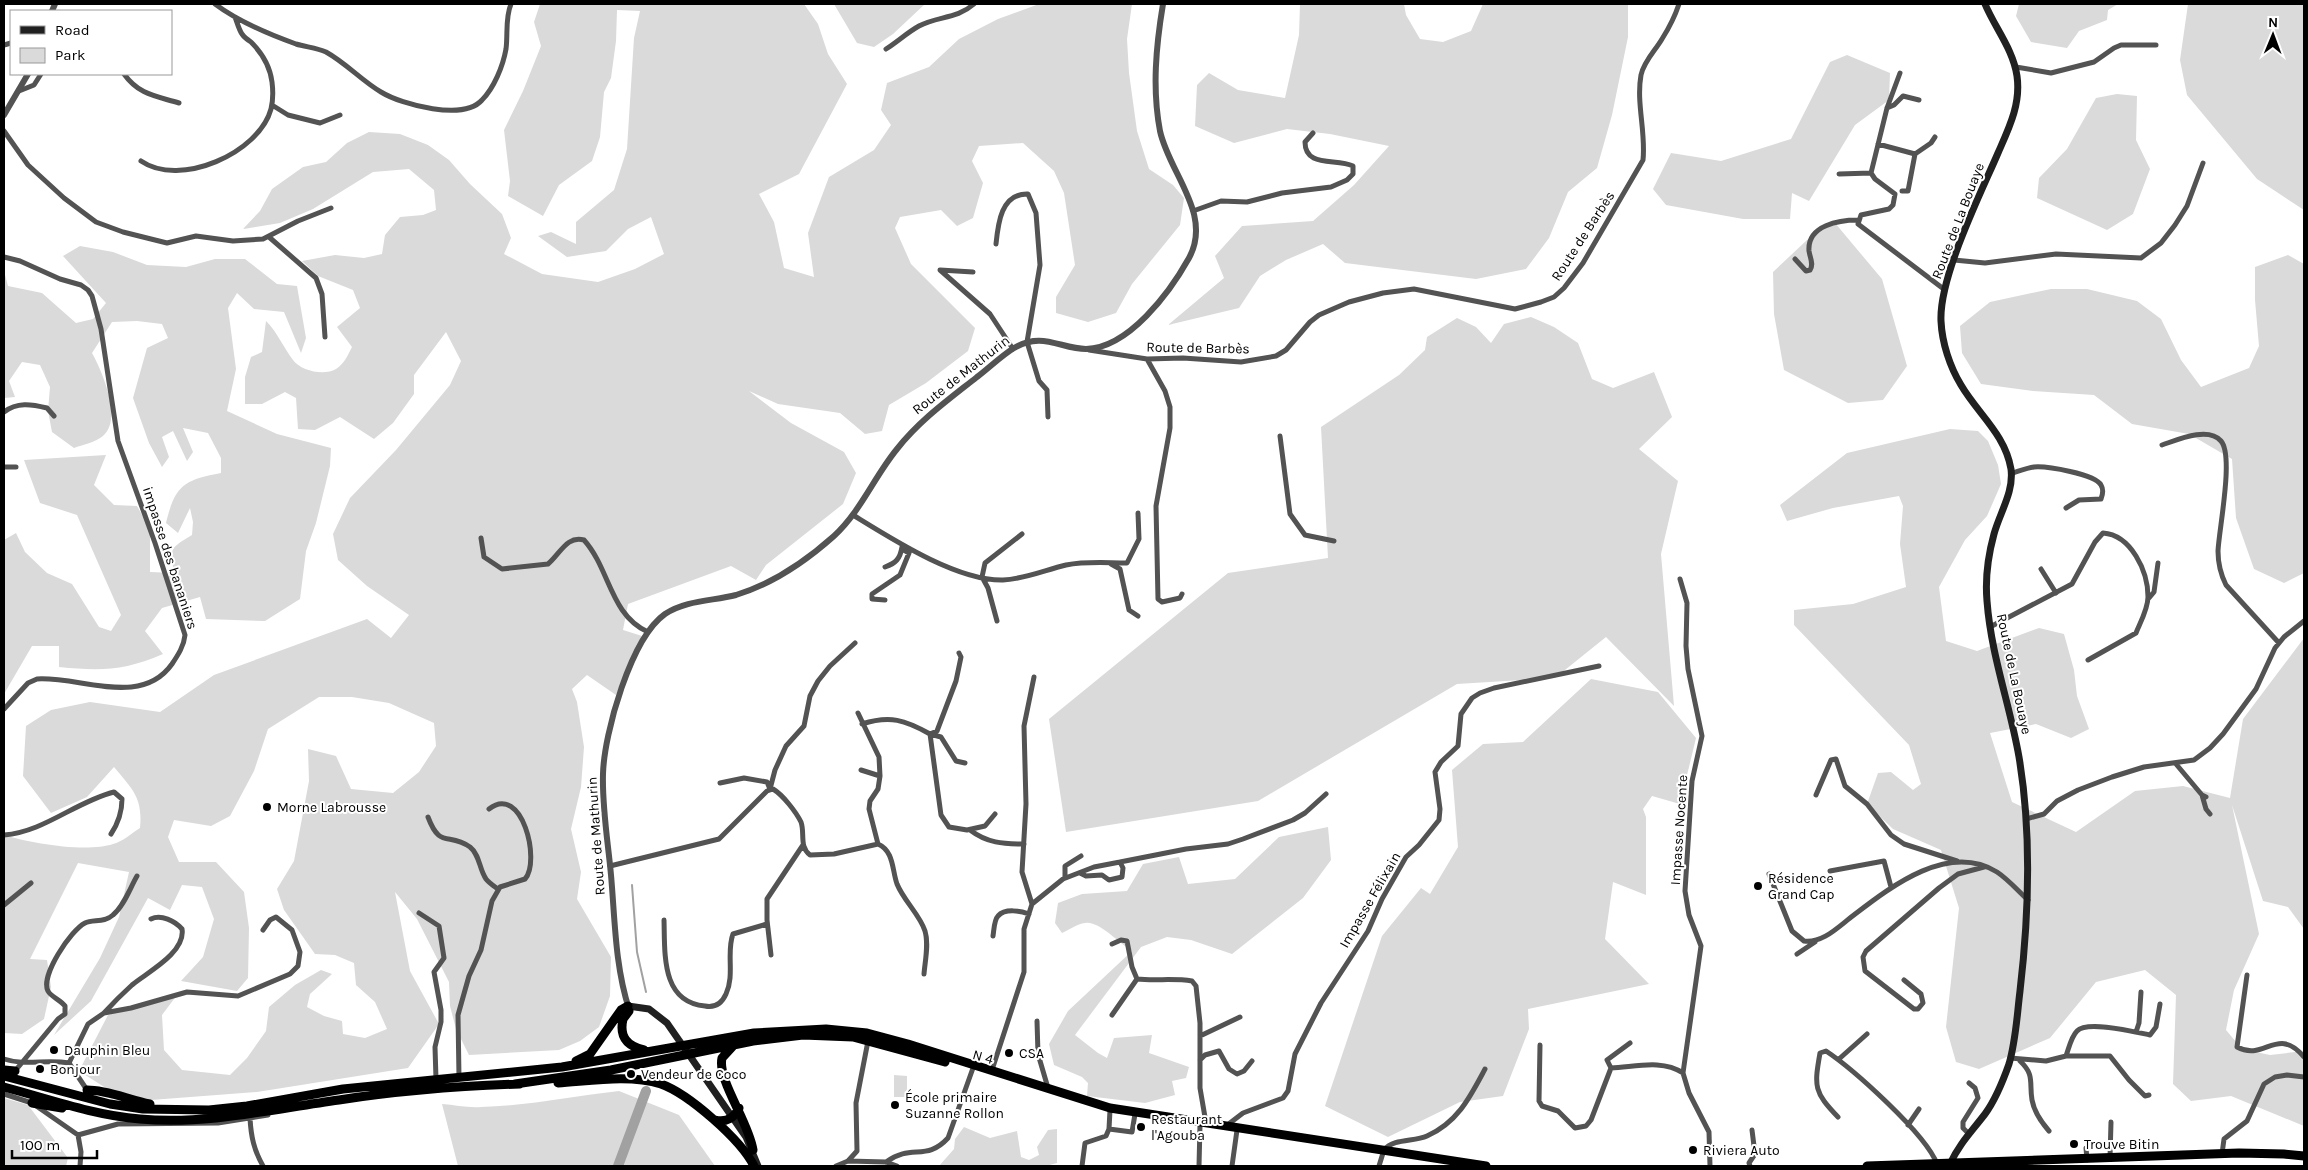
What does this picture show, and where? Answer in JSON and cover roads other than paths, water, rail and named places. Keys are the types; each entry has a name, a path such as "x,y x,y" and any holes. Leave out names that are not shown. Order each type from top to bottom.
{"highway":[{"path":"628,1009 621,1026 624,1039 634,1048 649,1051"},
{"path":"528,1072 586,1058 621,1010 628,1009"},
{"name":"N 4","path":"4,1076 110,1104 184,1110 247,1106 343,1089 528,1072 596,1062 754,1033 826,1029 867,1034 992,1070 1110,1108 1237,1130 1486,1166"},
{"name":"N 4","path":"515,1084 611,1070 734,1046 803,1036 828,1035 868,1041 973,1068 1064,1098 1110,1110 1468,1166"},
{"path":"734,1046 722,1058 721,1068 750,1135 753,1150"},
{"path":"4,1070 15,1071"},
{"path":"4,1087 76,1108 141,1119 209,1119 340,1100 436,1090 515,1084 632,1080 651,1082 669,1088 715,1120 742,1148 756,1166"},
{"path":"87,1090 100,1090 120,1098 184,1110"},
{"path":"32,1102 67,1109 76,1108"},
{"path":"715,1120 723,1121 732,1118 739,1108"},
{"path":"1868,1166 2222,1154 2284,1154 2304,1156"}],"main road":[{"name":"Route de La Bouaye","path":"1950,1164 1968,1133 1986,1113 2010,1058 2024,959 2028,901 2026,819 2020,760 2002,688 1990,627 1986,582 1988,559 1995,531 2008,498 2012,474 2008,452 2000,437 1962,386 1949,359 1941,321 1945,290 1954,260 2012,121 2017,97 2016,67 2009,48 1985,4"},
{"path":"628,1009 641,1006 662,1018 700,1070 753,1150 756,1166"},
{"path":"738,1127 742,1148"}],"street":[{"path":"215,4 278,37 324,51 379,91 396,100 454,110 470,108 482,102 494,82 506,50 509,4"},
{"path":"886,49 920,25 947,19 967,10 974,4"},
{"name":"Route de Mathurin","path":"628,1009 618,966 603,774 609,728 619,695 648,632 653,624 672,610 689,604 740,594 775,579 832,537 853,515 894,452 914,427 929,413 1013,349 1028,342 1053,342 1086,349 1111,343 1135,327 1164,293 1194,247 1196,232 1193,211 1187,193 1171,163 1160,129 1155,65 1163,4"},
{"name":"Route de Barbès","path":"1086,349 1147,359 1183,358 1241,362 1276,356 1286,350 1310,322 1330,309 1365,297 1414,289 1442,293 1515,309 1554,297 1582,263 1643,160 1645,144 1640,92 1641,75 1645,64 1662,38 1680,4"},
{"path":"141,161 152,167 175,170 216,164 258,132 267,118 272,104 272,80 263,56 242,35 235,16"},
{"path":"2016,67 2052,73 2094,62 2121,45 2156,45"},
{"path":"1858,220 1861,215 1890,209 1895,199 1895,194 1875,179 1871,173 1887,108 1900,73"},
{"path":"4,115 27,75"},
{"path":"19,91 34,85 40,75"},
{"path":"125,75 133,86 142,92 179,103"},
{"path":"1887,108 1894,105 1904,96 1919,100"},
{"path":"272,104 288,115 320,123 340,115"},
{"path":"4,131 28,165 64,198 96,222 123,232 167,243 196,236 233,241 268,238 298,221 332,208"},
{"path":"1193,211 1221,201 1247,202 1282,193 1331,187 1347,180 1353,174 1353,166 1318,160 1309,156 1305,149 1305,142 1313,133"},
{"path":"1902,191 1908,191 1914,154 1931,143 1935,137"},
{"path":"1878,144 1914,154"},
{"path":"1954,260 1985,264 2056,254 2141,258 2161,243 2175,225 2187,206 2203,163"},
{"path":"1839,174 1871,173"},
{"path":"996,244 998,221 1006,206 1015,196 1028,194 1036,214 1040,265 1028,342 1039,381 1047,390 1048,417"},
{"path":"1796,259 1806,271 1810,270 1812,264 1809,249 1812,239 1820,229 1842,220 1858,220"},
{"path":"1858,220 1861,229 1945,290"},
{"path":"268,238 316,278 322,294 325,337"},
{"name":"impasse des bananiers","path":"4,257 88,290 97,309 115,421 124,461 156,543 176,614 183,629 184,640 182,647 165,673 152,681 106,688 37,679 28,683 4,709"},
{"path":"973,272 940,270 990,314 1013,349"},
{"path":"1147,359 1166,391 1170,407 1170,428 1155,512 1158,599 1162,602 1180,598 1182,594"},
{"path":"4,412 12,406 21,404 46,407 54,416"},
{"path":"2162,445 2190,435 2213,436 2220,440 2224,447 2226,459 2224,502 2218,552 2223,578 2226,585 2279,643"},
{"path":"1280,436 1290,514 1305,535 1334,540"},
{"path":"4,467 16,467"},
{"path":"2012,474 2034,467 2052,468 2095,479 2101,484 2103,492 2101,500 2079,500 2066,508"},
{"path":"853,515 902,547 954,569 982,577 1002,580 1023,577 1064,566 1106,562 1127,563 1139,539 1138,513"},
{"path":"1990,627 2072,584 2095,542 2103,533 2112,534 2121,540 2137,557 2145,575 2148,598"},
{"path":"997,621 988,588 982,577 985,563 1022,534"},
{"path":"481,538 484,557 495,566 506,569 548,564 569,541 584,540 594,554 622,611 636,626 648,632"},
{"path":"885,567 894,564 900,556 902,547"},
{"path":"885,600 872,599 872,594 900,575 908,553 902,547"},
{"path":"1106,562 1120,569 1129,610 1138,616"},
{"path":"2088,660 2136,633 2148,598 2154,592 2158,562"},
{"path":"2041,569 2056,594"},
{"name":"Impasse Nocente","path":"1680,579 1686,603 1688,669 1702,736 1692,781 1685,890 1689,914 1702,946 1683,1073 1689,1093 1708,1132 1710,1166"},
{"path":"2026,819 2044,814 2057,801 2078,790 2112,777 2144,767 2194,760 2210,748 2223,734 2256,689 2279,643 2304,621"},
{"path":"610,866 719,840 770,789 775,770 786,746 804,726 810,696 818,681 830,666 855,642"},
{"path":"930,734 937,731 956,682 961,657 959,654"},
{"name":"Impasse Félixain","path":"1226,1127 1243,1112 1283,1098 1288,1090 1292,1082 1295,1054 1321,1003 1368,931 1382,899 1406,857 1419,845 1439,820 1435,772 1441,762 1458,746 1461,714 1472,698 1494,688 1600,666"},
{"path":"992,1070 1024,972 1024,928 1032,904 1022,872 1026,804 1024,726 1034,677"},
{"path":"858,714 879,756 880,776 878,790 870,801 869,810 878,844 886,849 891,858 896,881 904,899 925,931 924,974"},
{"path":"862,724 880,718 898,719 941,737 956,761 965,764"},
{"path":"930,734 942,815 949,827 970,830 985,826 996,814"},
{"path":"1816,795 1831,760 1836,759 1845,786 1867,804 1890,835 1904,844 1996,872 2028,901"},
{"path":"2176,764 2204,796 2206,808 2210,814"},
{"path":"861,770 880,776"},
{"path":"720,783 744,778 767,782 770,789 780,796 798,817 802,829 803,845 810,855 846,852 878,844"},
{"path":"4,835 30,830 68,810 114,792 122,799 122,808 111,834"},
{"path":"1032,904 1065,878 1094,867 1186,849 1228,844 1243,839 1293,820 1305,813 1326,794"},
{"path":"459,1077 458,1015 469,976 481,950 492,901 504,884 525,879 531,869 531,853 523,822 516,810 506,804 494,805 489,809"},
{"path":"428,817 433,831 439,837 460,842 476,853 487,881 498,890"},
{"path":"970,830 981,838 999,844 1024,844"},
{"path":"772,955 767,924 767,900 803,845"},
{"path":"1065,878 1065,866 1080,856"},
{"path":"1830,871 1884,861 1891,887"},
{"path":"1080,873 1086,876 1102,875 1109,880 1119,879 1123,873 1120,862"},
{"path":"1797,954 1891,887 1922,872 1960,862"},
{"path":"1904,980 1920,994 1923,1003 1918,1009 1914,1009 1865,971 1863,957 1866,951 1938,888 1958,874 1984,867"},
{"path":"1769,874 1796,937 1804,941 1819,940"},
{"path":"15,1071 58,1019 65,1014 65,1006 48,991 47,985 49,975 63,944 81,925 88,921 104,920 113,915 137,876"},
{"path":"4,904 31,883"},
{"path":"993,936 996,917 1000,914 1016,911 1029,914"},
{"path":"420,913 439,926 444,958 434,972 441,1010 435,1046 436,1079"},
{"path":"69,1063 88,1024 104,1013 133,984 162,964 181,939 182,930 176,923 159,917 151,919"},
{"path":"104,1013 127,1009 187,992 238,996 290,974 298,966 300,958 292,930 276,917 270,920 263,930"},
{"path":"664,920 664,952 671,984 676,993 685,1000 697,1006 712,1007 720,1003 730,984 733,934 767,924"},
{"path":"1112,944 1121,940 1127,941 1132,967 1137,978"},
{"path":"2247,975 2237,1047 2242,1050 2257,1050 2284,1042 2295,1046 2304,1057"},
{"path":"1112,1015 1137,978"},
{"path":"1137,978 1156,981 1192,981 1196,986 1203,1124 1199,1166"},
{"path":"2136,1032 2139,1023 2142,992"},
{"path":"2066,1056 2078,1030 2088,1025 2150,1035 2153,1032 2160,1004"},
{"path":"1200,1036 1240,1017"},
{"path":"1037,1021 1038,1054 1048,1088"},
{"path":"1839,1060 1867,1034"},
{"path":"836,1166 848,1161 856,1154 858,1148 856,1102 868,1041"},
{"path":"1540,1045 1539,1101 1542,1106 1558,1112 1575,1128 1586,1126 1591,1120 1610,1068 1607,1060 1630,1043"},
{"path":"1838,1117 1820,1099 1816,1090 1820,1053 1826,1051 1872,1088 1933,1154 1937,1164"},
{"path":"1199,1062 1205,1054 1219,1052 1229,1069 1237,1074 1244,1071 1252,1061"},
{"path":"2010,1058 2046,1061 2066,1056 2110,1056 2129,1080 2145,1096 2149,1095"},
{"path":"4,1059 21,1064 38,1060 69,1063"},
{"path":"2020,1060 2030,1073 2032,1101 2042,1123 2049,1131"},
{"path":"69,1063 87,1090"},
{"path":"1610,1068 1656,1065 1672,1066 1683,1073"},
{"path":"886,1162 904,1153 933,1151 948,1138 973,1068"},
{"path":"1379,1166 1384,1152 1391,1144 1427,1136 1451,1122 1466,1105 1485,1069"},
{"path":"2222,1154 2224,1139 2247,1121 2264,1084 2275,1077 2287,1075 2304,1077"},
{"path":"1968,1133 1962,1128 1963,1122 1978,1098 1975,1088 1969,1082"},
{"path":"78,1135 97,1132 118,1124 196,1125 436,1090"},
{"path":"4,1094 32,1102 78,1135 81,1152 80,1166"},
{"path":"1908,1125 1919,1109"},
{"path":"1082,1166 1085,1143 1104,1138 1108,1129 1110,1110"},
{"path":"1108,1129 1132,1132 1134,1114"},
{"path":"250,1118 251,1137 263,1166"},
{"path":"2110,1159 2111,1122"},
{"path":"1232,1166 1237,1130"},
{"path":"1750,1166 1749,1163 1755,1154 1752,1130"},
{"path":"2086,1148 2087,1160"},
{"path":"848,1161 886,1162 896,1166"}],"waterway":[{"path":"632,885 637,952 646,992"},
{"path":"618,1166 646,1091"}],"place":[{"name":"Morne Labrousse","path":"267,807"},
{"name":"Résidence Grand Cap","path":"1758,886"},
{"name":"Dauphin Bleu","path":"54,1050"},
{"name":"CSA","path":"1009,1053"},
{"name":"Bonjour","path":"40,1069"},
{"name":"Vendeur de Coco","path":"631,1074"},
{"name":"École primaire Suzanne Rollon","path":"895,1105"},
{"name":"Restaurant l'Agouba","path":"1141,1127"},
{"name":"Trouve Bitin","path":"2074,1144"},
{"name":"Riviera Auto","path":"1693,1150"}]}
